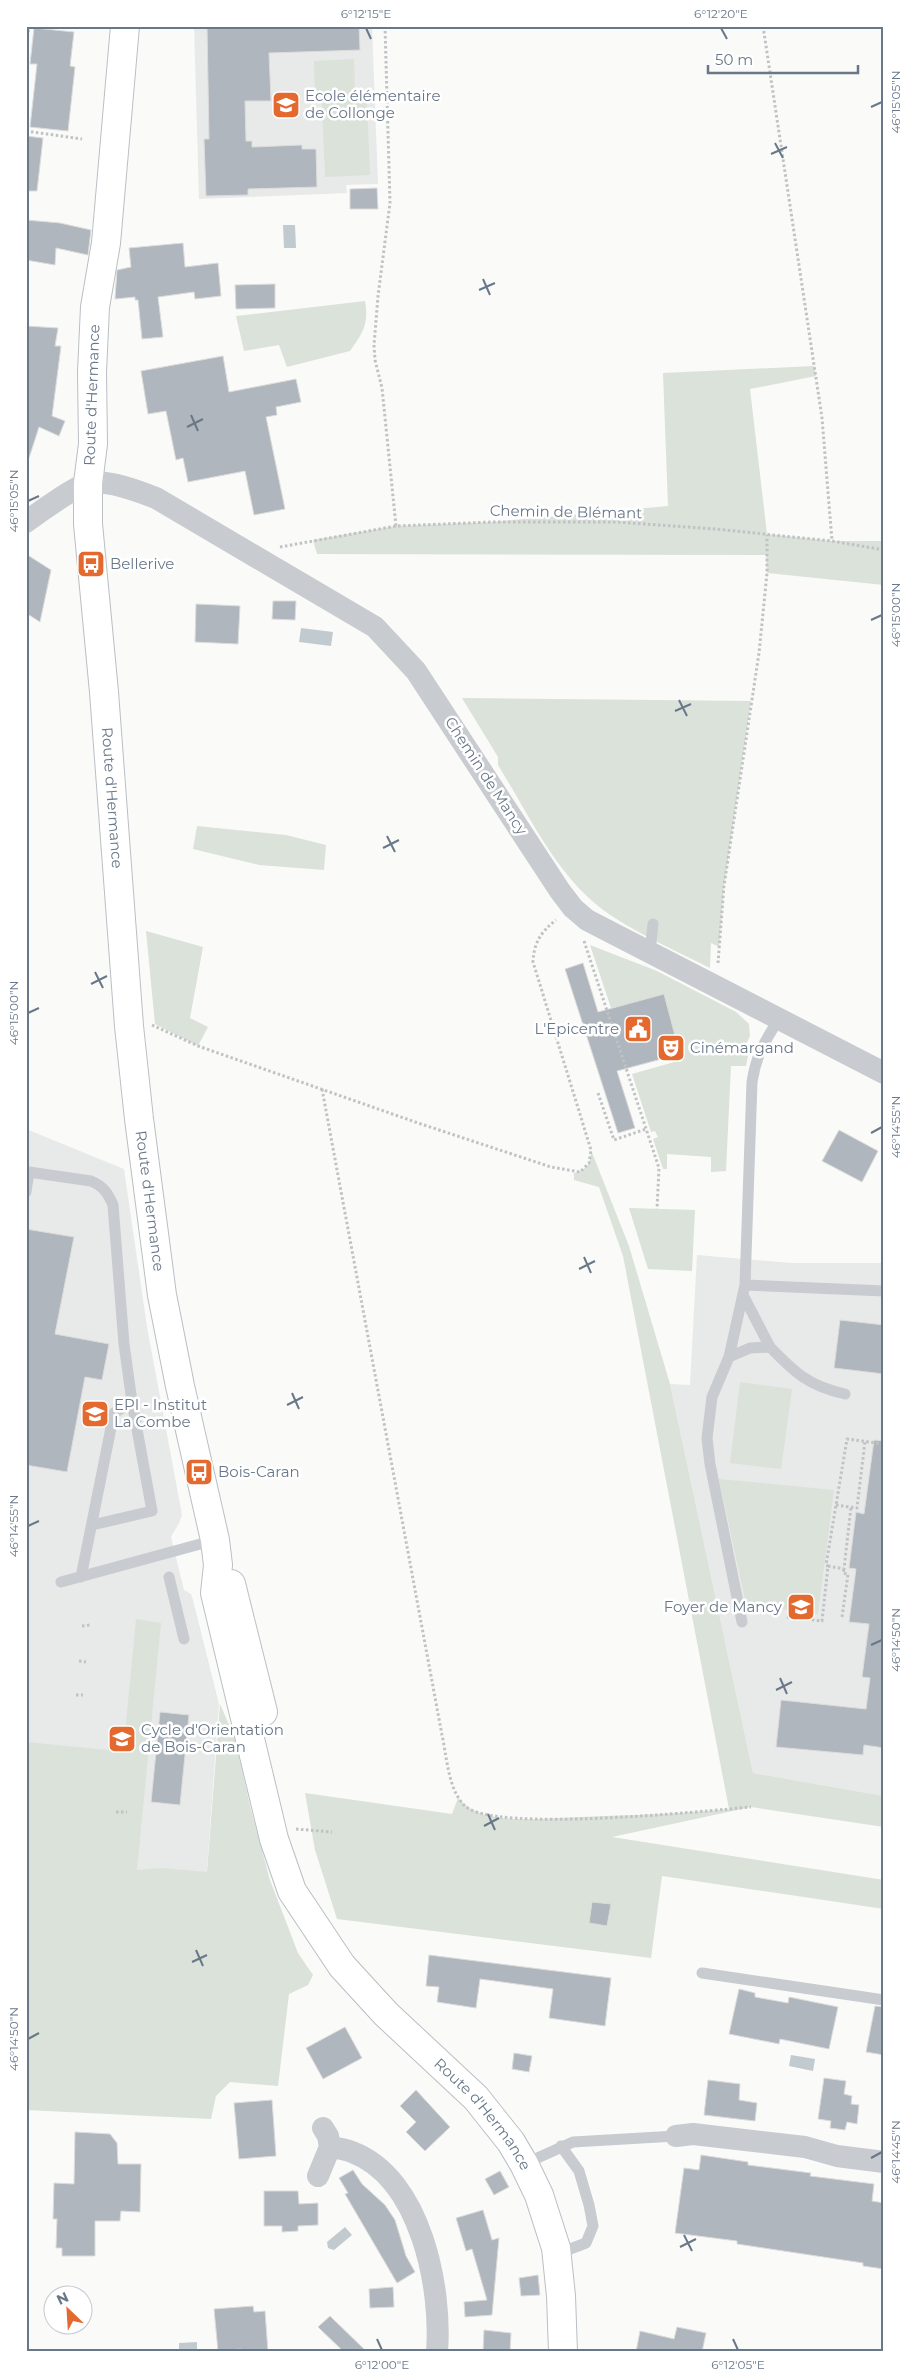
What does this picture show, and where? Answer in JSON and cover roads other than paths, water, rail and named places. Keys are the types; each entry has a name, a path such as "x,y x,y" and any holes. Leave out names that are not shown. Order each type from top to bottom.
{"main road":[{"name":"Route d'Hermance","path":"125,26 106,243 95,307 92,372 94,444 88,483 88,524 104,692 129,1026 139,1120 162,1295 180,1386 216,1552 232,1586 288,1829 314,1922"},
{"name":"Route d'Hermance","path":"216,1552 215,1593 274,1839 292,1891 342,1966 362,1989 476,2098 511,2142 524,2164 539,2195 556,2254 561,2296 563,2352"}],"street":[{"path":"26,522 48,506 88,483"},
{"name":"Chemin de Mancy","path":"88,483 123,486 156,498 375,627 416,671 573,908 587,920 884,1073"},
{"path":"676,2136 693,2134 805,2147 837,2156 884,2162"},
{"path":"318,2176 327,2137 368,2161 394,2186 414,2218 428,2254 435,2284 439,2325 437,2352"}],"lane":[{"path":"650,952 653,924"},
{"path":"742,1622 708,1453 710,1404 729,1357 744,1290 752,1082 757,1055 779,1019"},
{"path":"26,1192 28,1170 91,1180 100,1184 110,1197 113,1205 124,1344 132,1402 152,1512 92,1525"},
{"path":"744,1290 884,1292"},
{"path":"744,1290 770,1347 794,1372 809,1382 845,1394"},
{"path":"729,1357 750,1348 770,1347"},
{"path":"81,1577 114,1414 132,1402"},
{"path":"61,1582 216,1552"},
{"path":"169,1577 184,1639"},
{"path":"702,1973 884,2000"},
{"path":"524,2164 573,2142 676,2136"},
{"path":"556,2254 586,2243 593,2226 579,2171 562,2146"}],"place":[{"name":"Ecole élémentaire de Collonge","path":"286,105"},
{"name":"Bellerive","path":"91,564"},
{"name":"L'Epicentre","path":"638,1029"},
{"name":"Cinémargand","path":"671,1048"},
{"name":"EPI - Institut La Combe","path":"95,1414"},
{"name":"Bois-Caran","path":"199,1472"},
{"name":"Foyer de Mancy","path":"801,1607"},
{"name":"Cycle d'Orientation de Bois-Caran","path":"122,1739"}]}
